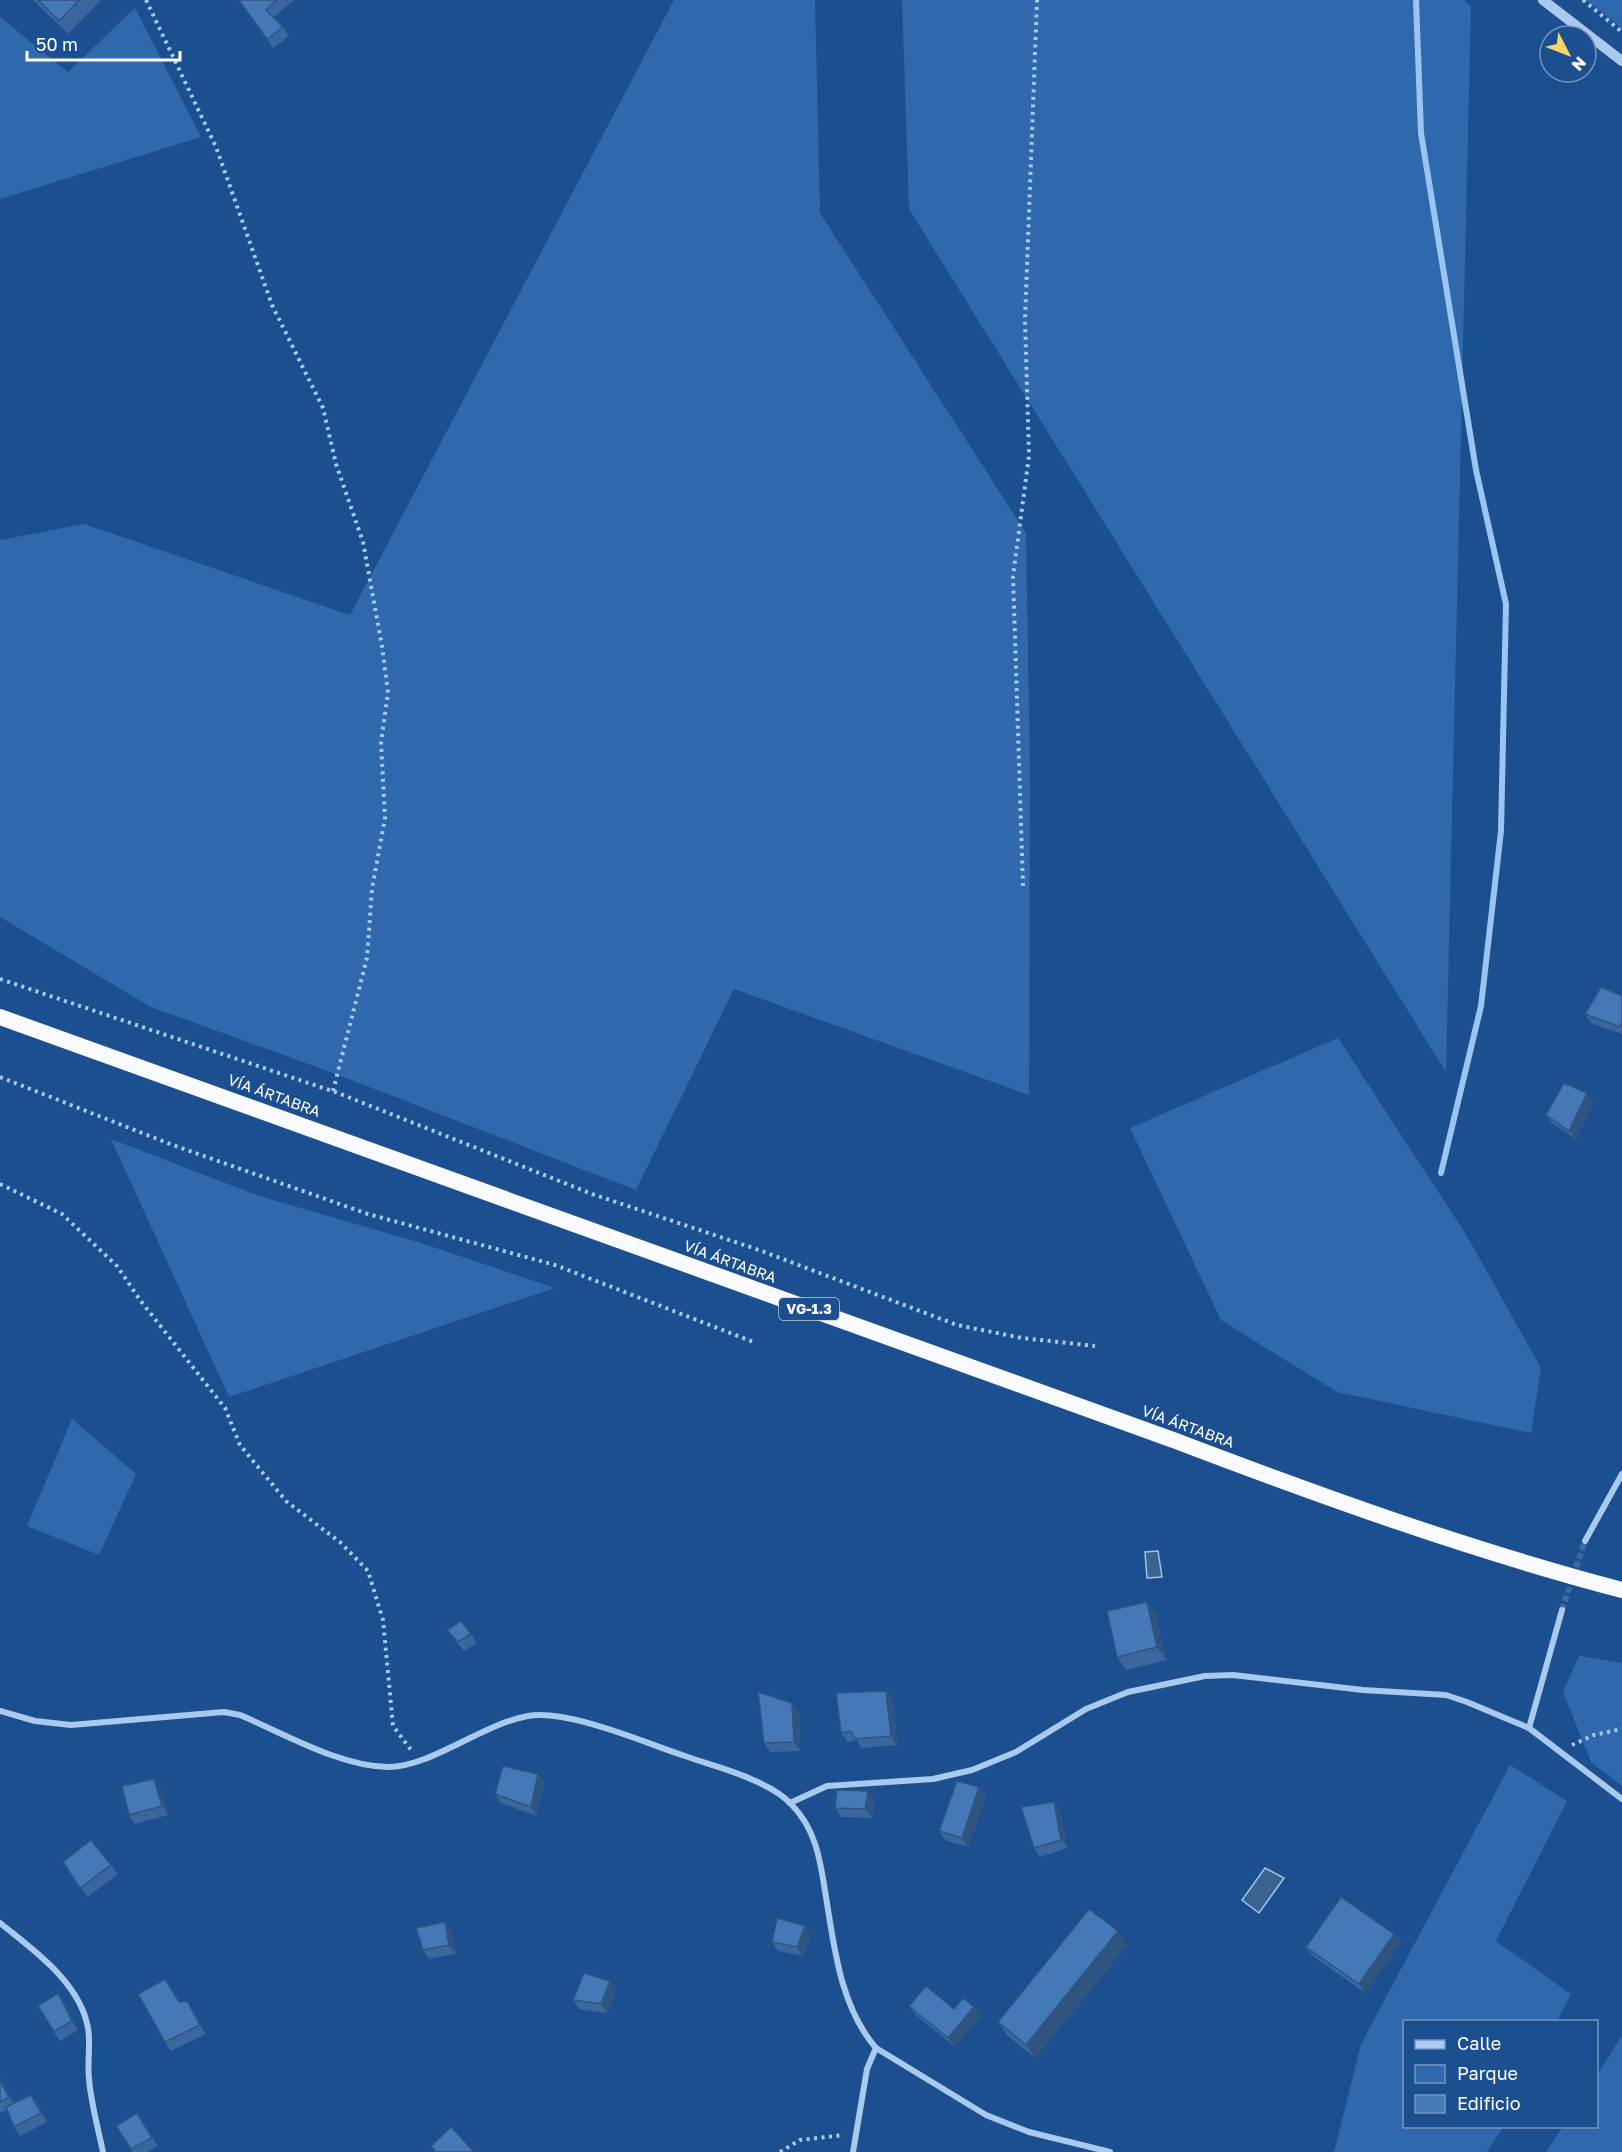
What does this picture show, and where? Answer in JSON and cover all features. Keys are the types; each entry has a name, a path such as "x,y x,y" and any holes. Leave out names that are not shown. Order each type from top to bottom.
{"highway":[{"name":"VÍA ÁRTABRA","path":"0,1017 1176,1441 1325,1498 1525,1565 1622,1590"}],"street":[{"path":"1543,0 1622,61"},
{"path":"1585,1541 1622,1474"},
{"path":"1529,1728 1562,1610"},
{"path":"790,1803 827,1786 933,1779 972,1770 1016,1752 1086,1709 1128,1692 1205,1676 1233,1675 1363,1690 1446,1695 1529,1728 1622,1799"},
{"path":"0,1710 35,1721 71,1725 224,1712 240,1715 357,1764 391,1767 420,1760 498,1724 529,1716 550,1715 599,1728 751,1779 777,1791 803,1818 819,1853 836,1954 846,1995 865,2036 876,2048 986,2115 1029,2132 1110,2152"},
{"path":"0,1923 45,1960 67,1984 81,2009 88,2028 89,2080 103,2152"},
{"path":"854,2152 867,2069 876,2048"}],"path":[{"path":"146,0 216,147 272,304 323,408 336,464 363,542 382,645 387,693 381,741 385,818 372,889 367,958 333,1091"},
{"path":"1023,886 1013,576 1029,456 1025,320 1037,0"},
{"path":"1582,0 1622,32"},
{"path":"0,980 333,1091 592,1194 759,1250 957,1324 1022,1338 1095,1346"},
{"path":"0,1077 170,1144 346,1206 555,1265 756,1343"},
{"path":"0,1184 62,1214 117,1266 140,1300 225,1408 240,1446 286,1501 341,1544 368,1571 383,1620 393,1726 420,1760"},
{"path":"1558,1752 1594,1735 1622,1729"},
{"path":"780,2152 800,2140 856,2134"}],"green space":[{"path":"674,0 815,0 820,213 1026,533 1030,771 1029,1095 734,989 636,1190 333,1073 151,1007 0,917 0,540 84,524 350,615"},
{"path":"902,0 1464,0 1471,6 1446,1072 909,209"},
{"path":"1586,0 1622,0 1622,28"},
{"path":"135,8 201,137 0,199 0,17 68,72"},
{"path":"1338,1038 1467,1236 1541,1368 1531,1433 1337,1392 1221,1320 1130,1128"},
{"path":"111,1139 259,1196 418,1242 555,1288 229,1397"},
{"path":"72,1419 136,1474 99,1555 27,1526"},
{"path":"1579,1656 1622,1663 1622,1786 1591,1762 1563,1692"},
{"path":"1510,1765 1567,1801 1496,1941 1571,1994 1558,2020 1403,2020 1403,2128 1502,2128 1487,2152 1334,2152 1361,2044"},
{"path":"1622,2035 1622,2152 1546,2152 1562,2128 1598,2128 1598,2073"}],"shaded area":[{"path":"1158,1551 1162,1577 1147,1578 1145,1552"},
{"path":"1265,1868 1284,1878 1259,1913 1242,1900"}],"building":[{"path":"38,0 79,0 59,21"},
{"path":"239,0 277,0 266,10 283,27 267,39"},
{"path":"1601,987 1622,996 1620,1027 1585,1014"},
{"path":"1564,1083 1587,1093 1569,1131 1546,1115"},
{"path":"1147,1602 1157,1647 1117,1657 1107,1611"},
{"path":"461,1621 471,1634 458,1642 447,1630"},
{"path":"886,1691 891,1736 855,1739 851,1731 841,1733 836,1693"},
{"path":"758,1692 792,1703 794,1742 764,1743"},
{"path":"503,1766 538,1774 531,1807 495,1794"},
{"path":"154,1779 162,1806 129,1815 122,1786"},
{"path":"957,1781 979,1787 962,1838 939,1831"},
{"path":"837,1790 868,1791 865,1809 835,1808"},
{"path":"1054,1802 1061,1840 1034,1848 1021,1807"},
{"path":"91,1840 111,1865 80,1888 63,1862"},
{"path":"1341,1897 1394,1934 1359,1984 1306,1947"},
{"path":"1089,1909 1118,1931 1026,2045 998,2022"},
{"path":"777,1918 805,1926 797,1947 772,1942"},
{"path":"445,1922 449,1945 423,1950 416,1928"},
{"path":"584,1973 610,1981 601,2004 573,2000"},
{"path":"165,1979 179,2002 187,2001 200,2025 165,2042 138,1994"},
{"path":"926,1986 954,2009 963,1998 974,2007 948,2038 909,2006"},
{"path":"58,1993 72,2021 54,2032 38,2006"},
{"path":"0,2081 9,2097 0,2102"},
{"path":"31,2095 41,2113 14,2127 6,2107"},
{"path":"137,2113 152,2138 131,2149 116,2126"},
{"path":"451,2127 474,2152 436,2152 431,2146"}],"waterway":[{"path":"1416,0 1421,133 1476,470 1506,604 1501,831 1481,1006 1441,1173"}],"tunnel":[{"path":"1562,1610 1585,1541"}]}
